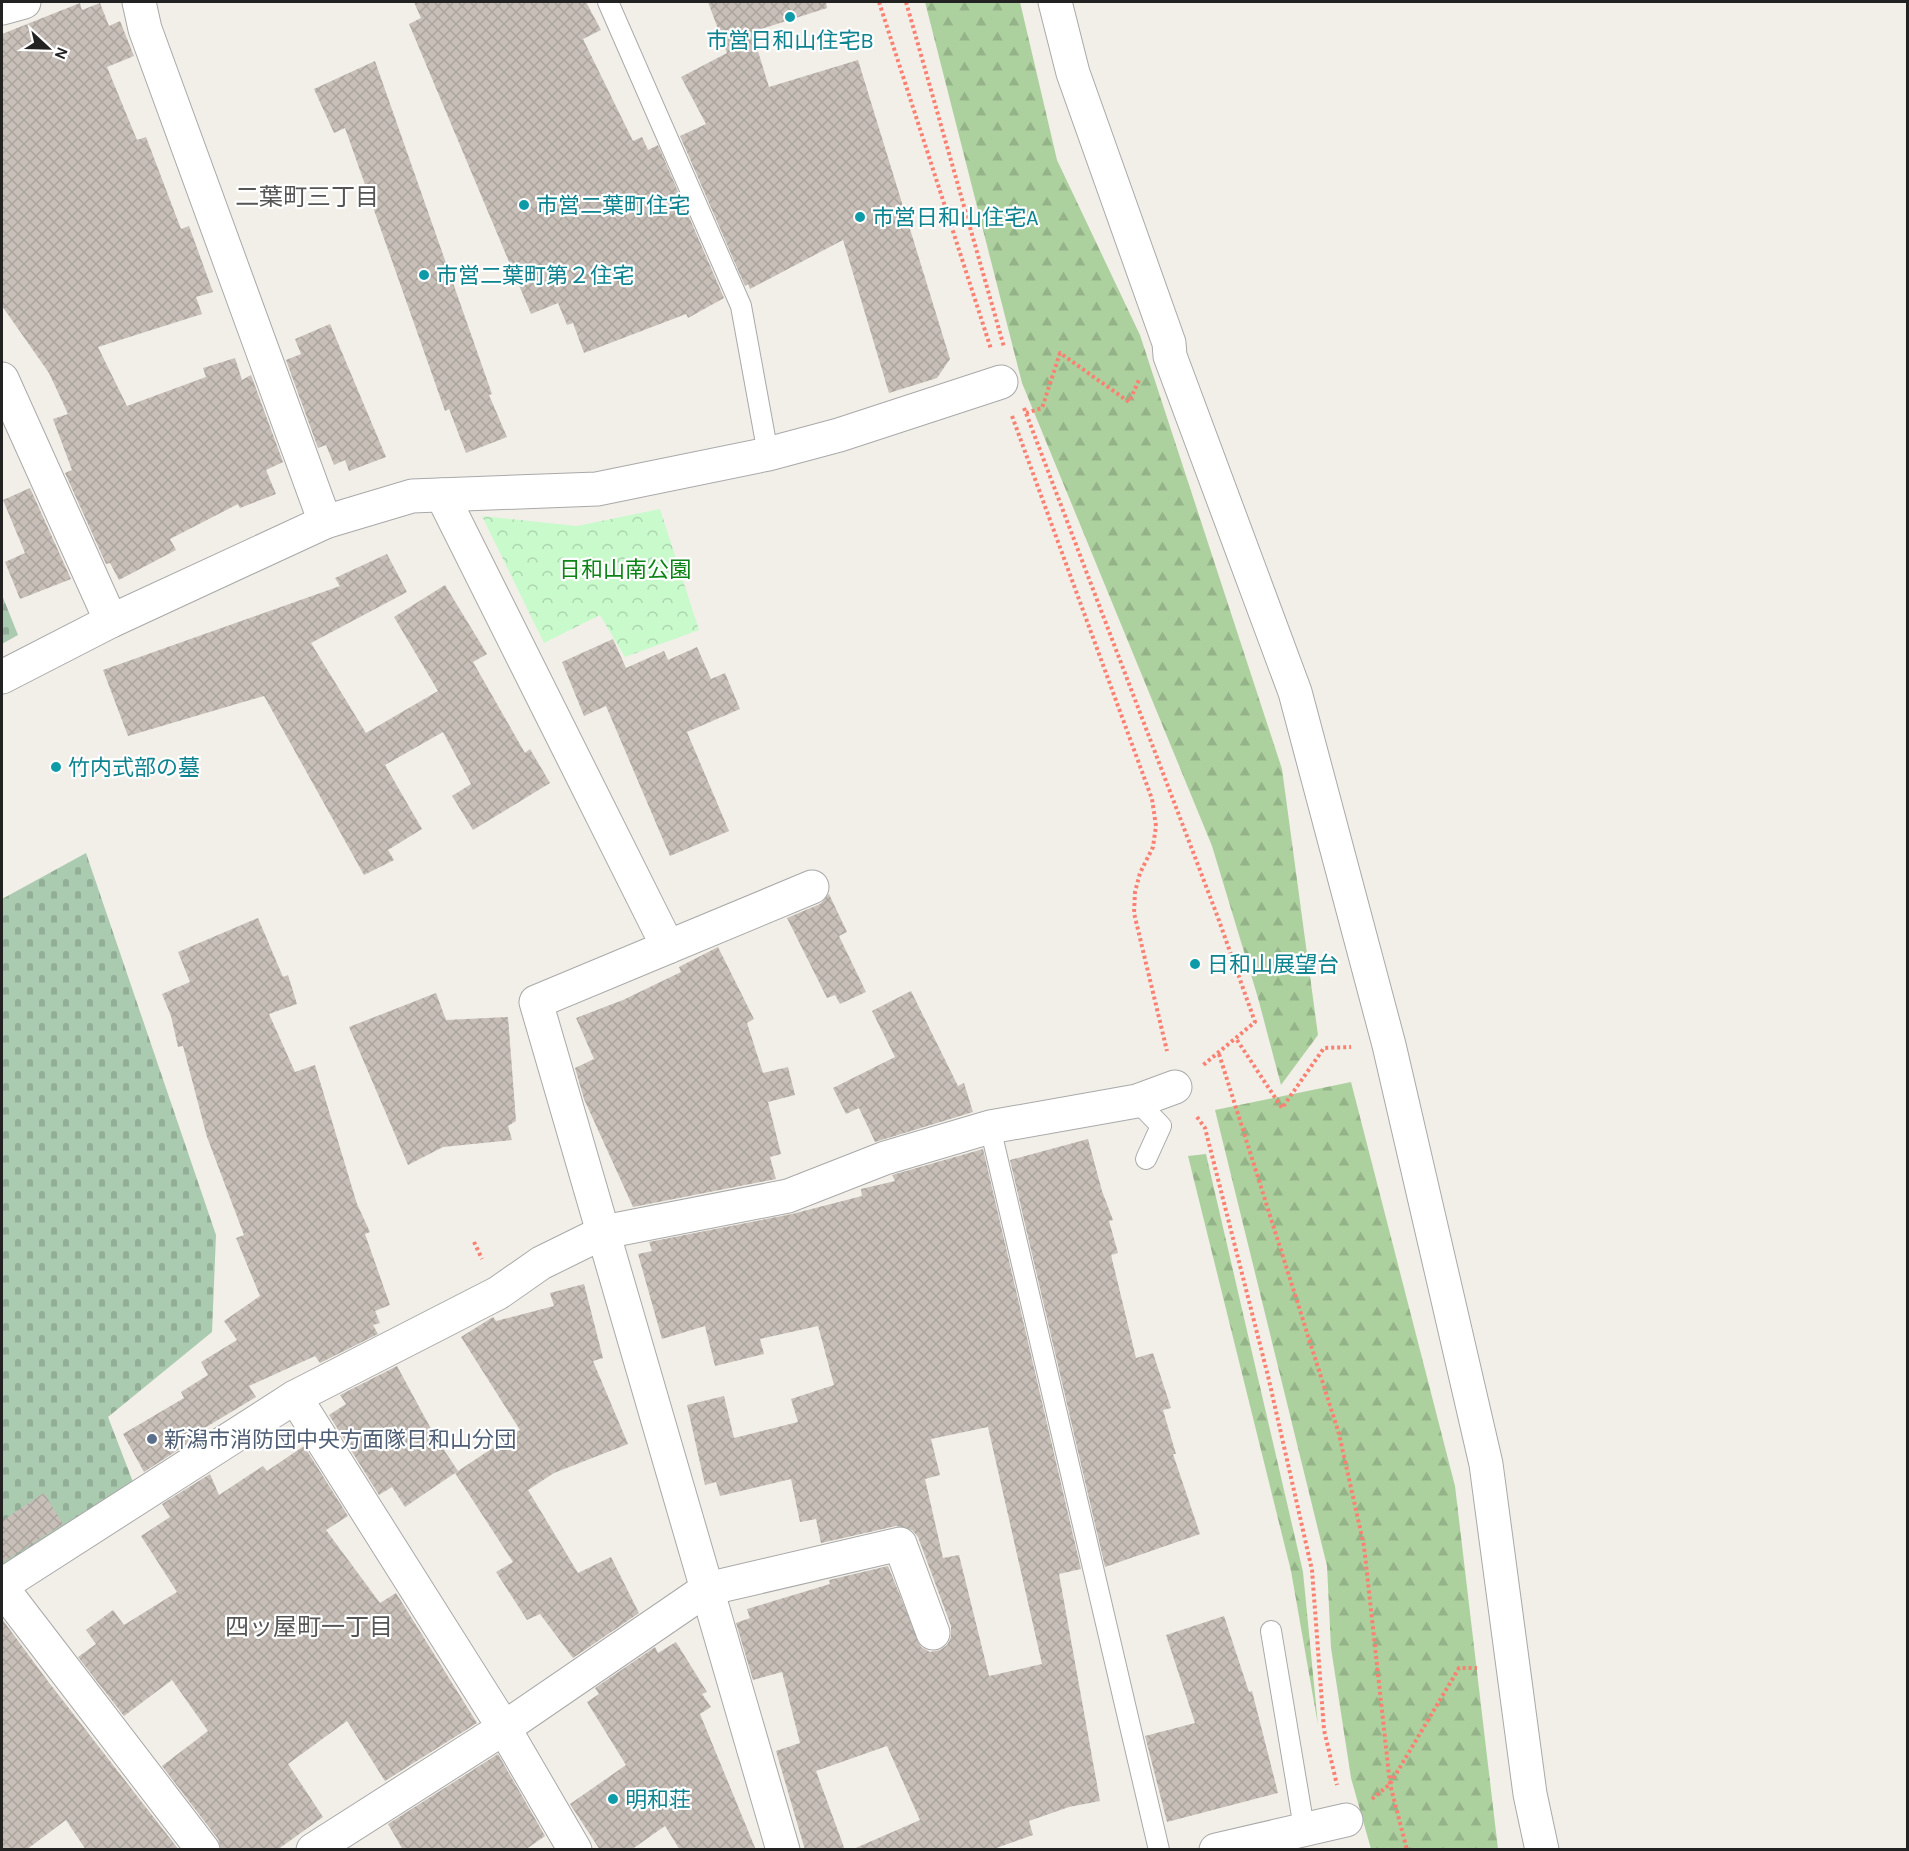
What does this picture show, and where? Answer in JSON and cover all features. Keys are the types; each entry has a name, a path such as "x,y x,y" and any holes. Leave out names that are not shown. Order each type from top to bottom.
{"street":[{"path":"2,8 24,2"},
{"path":"139,2 145,29 324,522"},
{"path":"1055,2 1074,73 1169,343 1170,356 1295,692 1383,1022 1486,1464 1530,1794 1542,1850"},
{"path":"2,379 111,621"},
{"path":"2,677 111,621 324,522 412,496 597,489 768,454 840,435 1010,380"},
{"path":"442,495 668,947"},
{"path":"783,1850 536,1002 812,887"},
{"path":"203,1850 2,1587 295,1397 498,1293 541,1263 604,1232 788,1196 885,1158 990,1128 1137,1101 1175,1086"},
{"path":"295,1397 504,1728 575,1850"},
{"path":"313,1850 504,1728 707,1589 900,1544 933,1633"},
{"path":"1216,1850 1346,1820"}],"lane":[{"path":"608,2 741,306 768,454"},
{"path":"1137,1101 1161,1126 1146,1158"},
{"path":"990,1128 1159,1850"},
{"path":"1270,1631 1305,1828"}],"path":[{"path":"879,2 1010,380 1026,413 1217,915 1254,1022 1237,1040 1175,1086"},
{"path":"906,2 1010,380 1012,417 1152,800 1156,826 1153,847 1140,873 1135,892 1134,913 1175,1086 1205,1128 1268,1376 1312,1570 1324,1730 1346,1820"},
{"path":"1012,417 1042,408 1060,353 1129,402 1141,375"},
{"path":"1237,1040 1282,1108 1324,1048 1356,1046"},
{"path":"1219,1054 1339,1434 1364,1546 1390,1784 1407,1850"},
{"path":"1390,1784 1459,1668 1487,1667"}],"green space":[{"path":"925,2 1020,2 1057,160 1140,335 1282,769 1318,1035 1281,1085 1258,998 1212,846 1022,383"},
{"name":"日和山南公園","path":"660,509 699,630 625,657 600,615 544,643 482,516 577,526"},
{"path":"2,595 18,635 2,644"},
{"path":"86,853 216,1235 212,1332 108,1417 133,1482 2,1579 2,899"},
{"path":"1351,1082 1455,1486 1498,1849 1371,1849 1351,1778 1331,1648 1327,1566 1215,1110"},
{"path":"1206,1154 1303,1572 1318,1725 1291,1571 1188,1156"}],"building":[{"path":"414,2 586,2 601,30 583,39 633,141 642,137 648,150 658,145 724,298 688,318 686,314 584,353 573,323 567,325 558,303 531,314 409,24 421,18"},
{"path":"708,2 826,2 827,8 752,32 769,87 858,60 950,359 937,378 889,393 843,240 750,289 748,284 745,286 680,136 706,124 681,77 727,53"},
{"path":"80,3 82,10 100,3 109,26 120,21 134,56 107,67 137,140 146,137 181,229 189,226 213,292 196,297 202,314 98,347 127,406 206,377 203,368 235,358 242,380 251,375 283,462 266,470 276,494 240,508 238,504 170,539 176,550 119,580 110,563 106,564 65,473 72,470 53,419 68,414 49,373 2,306 2,34"},
{"name":"市営二葉町第２住宅","path":"375,61 492,394 489,395 507,437 466,453 449,409 445,411 345,128 334,133 314,89"},
{"path":"330,324 386,457 349,471 345,460 334,465 326,445 318,448 286,360 301,354 295,339"},
{"path":"30,488 71,579 20,599 5,562 25,553 3,500"},
{"path":"387,554 407,592 311,643 366,733 438,691 394,617 445,585 487,654 473,662 525,753 530,749 550,783 473,830 452,796 471,784 443,732 385,765 422,829 388,850 394,860 364,875 264,696 128,736 103,670 340,586 335,578"},
{"path":"613,639 626,668 664,651 668,660 697,647 711,679 725,673 740,709 687,732 729,831 670,856 606,706 584,716 562,662"},
{"path":"829,894 847,932 839,936 866,992 840,1004 835,995 827,998 787,918 820,904"},
{"path":"258,918 283,977 288,975 297,1004 269,1014 295,1072 315,1065 357,1204 370,1232 365,1234 390,1305 375,1311 380,1323 373,1325 378,1334 320,1363 315,1356 249,1386 256,1397 193,1435 195,1439 144,1472 123,1434 184,1398 181,1392 208,1375 201,1362 237,1340 224,1321 260,1296 236,1238 244,1235 207,1137 183,1046 178,1047 171,1016 162,994 190,982 178,952"},
{"path":"718,947 754,1019 747,1023 763,1073 788,1067 795,1095 768,1102 781,1154 770,1157 776,1179 633,1207 584,1099 575,1068 594,1059 576,1018 623,1000 681,972 679,967"},
{"path":"911,991 958,1086 964,1083 973,1112 875,1142 859,1108 846,1114 833,1088 895,1057 872,1011"},
{"path":"436,993 446,1020 508,1017 516,1121 508,1126 512,1140 443,1147 408,1165 349,1027"},
{"path":"1088,1139 1102,1191 1113,1220 1109,1221 1118,1253 1111,1255 1136,1358 1153,1353 1171,1408 1163,1410 1176,1454 1173,1454 1200,1534 1105,1567 1010,1160"},
{"path":"983,1149 1081,1569 1059,1574 1100,1801 1069,1807 1029,1821 1033,1835 991,1850 851,1850 920,1820 887,1746 816,1771 845,1850 805,1850 776,1751 800,1743 782,1672 753,1680 736,1623 750,1618 747,1609 830,1584 829,1580 888,1566 921,1647 930,1652 940,1650 947,1645 951,1637 951,1626 918,1537 912,1530 896,1526 821,1543 816,1519 800,1522 791,1479 720,1496 716,1482 705,1485 687,1405 724,1396 734,1438 798,1422 791,1399 834,1385 818,1326 760,1339 764,1354 715,1366 705,1326 662,1339 638,1254 652,1251 649,1242 792,1214 862,1196 861,1189 895,1181 892,1175","holes":["988,1427 1042,1664 989,1676 959,1555 943,1558 925,1479 940,1475 931,1439"]},
{"path":"584,1284 603,1358 593,1361 628,1444 554,1473 528,1490 578,1573 611,1557 639,1613 573,1658 540,1614 527,1620 496,1572 513,1562 455,1473 520,1430 461,1337 493,1317 496,1321 554,1306 550,1293"},
{"path":"397,1366 436,1438 458,1471 405,1507 392,1487 379,1495 329,1415 346,1404 340,1395"},
{"path":"304,1446 348,1516 326,1530 380,1603 396,1593 477,1723 385,1781 347,1721 288,1764 323,1817 277,1850 221,1850 218,1839 162,1766 208,1731 172,1680 124,1716 78,1657 96,1644 86,1630 113,1610 124,1625 177,1592 141,1536 170,1517 162,1504 210,1474 219,1495 263,1466 267,1471"},
{"path":"44,1493 63,1524 2,1563 2,1521"},
{"path":"1224,1616 1249,1692 1252,1691 1278,1793 1167,1822 1145,1736 1195,1723 1166,1635"},
{"path":"2,1619 179,1850 86,1850 66,1820 26,1850 2,1850"},
{"path":"676,1642 707,1692 702,1694 711,1707 700,1714 756,1850 680,1850 665,1826 631,1850 600,1850 570,1804 626,1765 587,1702 599,1694 595,1688 655,1647 658,1653"},
{"path":"498,1754 545,1836 525,1850 403,1850 388,1824"}],"place":[{"name":"市営日和山住宅B","path":"790,17"},
{"name":"市営二葉町住宅","path":"524,205"},
{"name":"市営日和山住宅A","path":"860,217"},
{"name":"市営二葉町第２住宅","path":"424,275"},
{"name":"竹内式部の墓","path":"56,767"},
{"name":"日和山展望台","path":"1195,964"},
{"name":"新潟市消防団中央方面隊日和山分団","path":"152,1439"},
{"name":"明和荘","path":"613,1799"}],"district":[{"name":"二葉町三丁目","path":"307,197"},
{"name":"四ッ屋町一丁目","path":"309,1627"}]}
